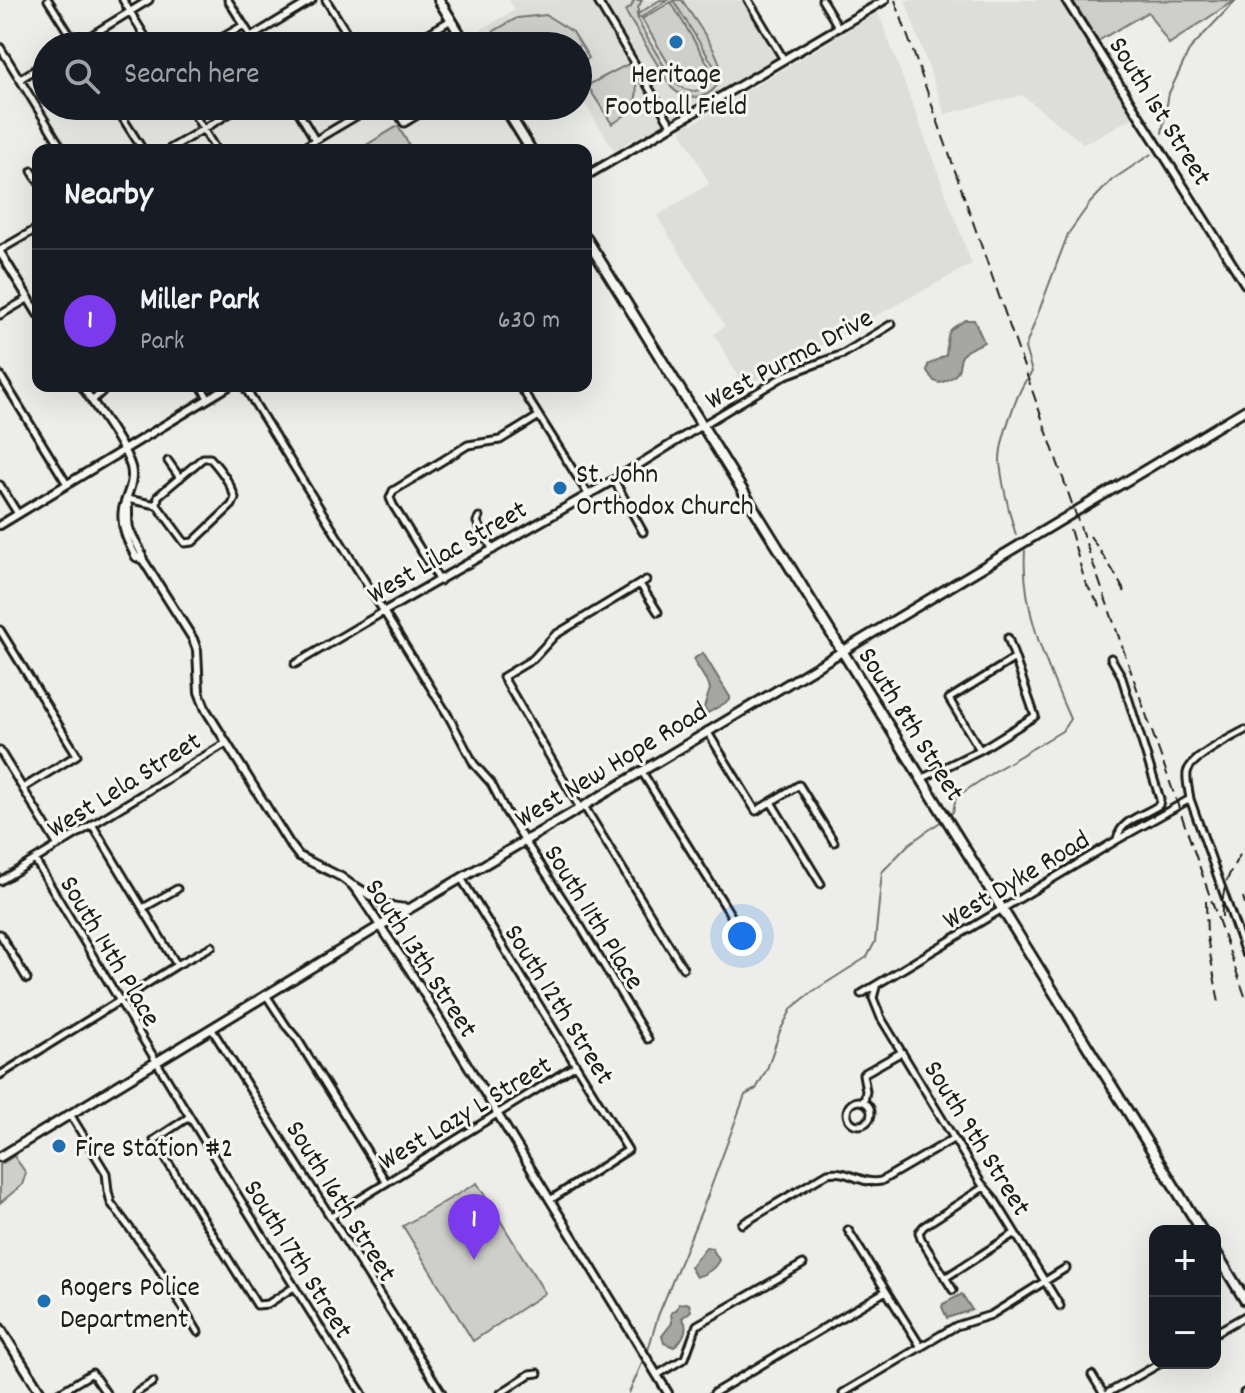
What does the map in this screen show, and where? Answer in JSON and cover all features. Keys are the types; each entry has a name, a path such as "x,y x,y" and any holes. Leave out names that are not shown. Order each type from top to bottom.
{"main road":[{"path":"439,0 458,32"},
{"path":"513,120 527,144"},
{"name":"South 8th Street","path":"592,248 1198,1225"},
{"name":"West New Hope Road","path":"0,1157 265,994 1245,410"},
{"path":"1221,1261 1245,1300"},
{"path":"0,1328 41,1393"}],"street":[{"path":"48,0 67,32"},
{"path":"123,0 143,32"},
{"path":"98,32 149,0"},
{"path":"228,0 248,32"},
{"path":"259,32 312,0"},
{"path":"326,0 346,32"},
{"path":"597,0 671,125"},
{"path":"748,0 783,58"},
{"path":"822,0 839,28"},
{"path":"592,172 885,0"},
{"name":"South 1st Street","path":"1066,0 1245,284"},
{"path":"431,32 451,20"},
{"path":"232,32 244,25"},
{"path":"0,47 32,99"},
{"path":"20,79 32,72"},
{"path":"45,120 59,144"},
{"path":"124,120 139,144"},
{"path":"198,120 212,144"},
{"path":"178,144 218,120"},
{"path":"303,120 315,140"},
{"path":"309,144 349,120"},
{"path":"32,232 0,251 32,303"},
{"path":"1238,272 1245,268"},
{"path":"0,315 29,298"},
{"name":"West Purma Drive","path":"702,425 786,375 843,354 892,324"},
{"path":"0,375 67,484"},
{"name":"South 13th Street","path":"86,392 131,467 132,477 122,520 126,539 136,557 143,560 193,639 197,650 202,702 299,856 352,885 409,969 668,1393"},
{"path":"92,401 102,392"},
{"path":"204,392 208,398"},
{"path":"0,525 218,392"},
{"name":"South 11th Place","path":"248,392 449,717 474,764 491,783 648,1039"},
{"path":"524,392 588,494"},
{"path":"440,581 393,505 390,498 393,491 468,445 500,440 539,416"},
{"name":"West Lilac Street","path":"295,664 614,480 702,425"},
{"path":"127,499 157,505 185,543 193,542 232,505 235,498 215,464 210,458 203,458 158,496 157,505"},
{"path":"168,461 180,478"},
{"path":"614,480 643,532"},
{"path":"0,486 18,514"},
{"path":"479,517 477,522 493,550"},
{"path":"658,612 643,582 555,635 533,659 503,677 683,968"},
{"path":"0,630 77,755 23,788"},
{"path":"921,779 980,750 1035,716 1008,638"},
{"path":"980,750 949,699 1015,658"},
{"path":"1111,658 1121,675 1160,799 1159,805 1125,825 1119,831 1117,840"},
{"path":"1245,730 1205,754 1189,767 1187,773 1190,799 1245,953"},
{"path":"707,731 756,811 799,785 834,842"},
{"name":"West Lela Street","path":"0,881 226,743"},
{"name":"South 14th Place","path":"0,751 58,846"},
{"path":"641,771 745,938"},
{"name":"West Dyke Road","path":"861,994 1190,799"},
{"path":"771,802 821,884"},
{"path":"92,825 177,965"},
{"name":"South 14th Place","path":"35,860 155,1061"},
{"name":"South 12th Street","path":"461,877 628,1150 550,1200"},
{"path":"352,885 383,904 410,908"},
{"path":"143,908 177,889"},
{"path":"0,934 27,979"},
{"path":"0,1075 212,946"},
{"name":"South 9th Street","path":"876,986 873,998 881,1018 953,1139 1060,1306"},
{"path":"265,994 298,1040 386,1182"},
{"name":"South 16th Street","path":"211,1027 442,1393"},
{"path":"864,1102 863,1074 902,1052"},
{"name":"South 17th Street","path":"155,1061 362,1393"},
{"name":"West Lazy L Street","path":"331,1217 576,1065"},
{"path":"856,1101 864,1102 871,1109 871,1117 864,1125 856,1126 848,1118 848,1109 856,1101"},
{"path":"70,1114 106,1173 111,1203 155,1262 198,1332"},
{"path":"189,1117 154,1140 257,1305 268,1304 294,1287"},
{"path":"742,1224 828,1173 846,1172 870,1183 881,1181 953,1139"},
{"path":"953,1290 919,1232 984,1187"},
{"path":"848,1230 921,1347"},
{"path":"945,1278 1015,1233"},
{"path":"657,1375 685,1358 697,1325 803,1264"},
{"path":"843,1393 964,1323 991,1315 1066,1268"},
{"path":"714,1393 886,1291"},
{"path":"1221,1330 1245,1316"},
{"path":"1092,1375 1106,1393 1150,1369"},
{"path":"59,1393 92,1373 106,1393"},
{"path":"501,1393 530,1374 538,1373"},
{"path":"136,1393 153,1382"}],"shaded area":[{"path":"509,0 747,0 783,58 614,150 592,115 592,32 477,32 515,10"},
{"path":"634,0 642,0 638,14 660,0 668,0 640,18 637,15 638,19 675,82 691,91 704,88 711,81 714,66 673,0 682,0 718,59 721,70 719,80 708,94 690,97 671,87 625,11"},
{"path":"905,0 1060,0 1134,117 1084,144 1022,95 945,114"},
{"path":"1235,0 1169,44 1148,12 1098,41 1073,1"},
{"name":"Heritage Football Field","path":"671,2 709,66 680,83 642,19"},
{"path":"878,12 972,264 744,387 714,334 725,326 657,216 709,184 678,124 694,123"},
{"path":"546,15 573,32 492,32 517,18"},
{"path":"628,64 637,90 633,105 612,124 592,93 592,83"},
{"path":"398,126 408,144 368,144"},
{"path":"966,320 974,320 984,342 965,352 954,376 940,383 934,381 927,371 928,365 946,355 948,334"},
{"path":"703,653 730,697 730,700 708,713 704,708 709,685 694,661"},
{"path":"14,1156 26,1173 22,1185 0,1203 0,1165"},
{"path":"477,1183 545,1293 473,1341 403,1226"},
{"path":"706,1247 712,1248 719,1260 710,1271 696,1277 690,1267"},
{"path":"962,1294 972,1310 947,1318 943,1304"},
{"path":"686,1303 691,1311 682,1318 685,1325 683,1337 674,1347 664,1343 662,1336 672,1323 671,1313 679,1304"}],"waterway":[{"path":"1162,133 1169,93 1190,49 1236,0"},
{"path":"1029,376 1032,372 1025,348 1068,234 1090,203 1112,180 1151,154"},
{"path":"1016,535 1000,460 1009,419 1026,380"},
{"path":"949,815 953,812 956,797 1062,731 1070,719 1031,616 1025,551"},
{"path":"648,1350 658,1316 745,1095 756,1089 767,1069 792,1008 867,957 875,942 882,872 909,844 943,820"},
{"path":"629,1393 643,1361"}],"railway":[{"path":"895,0 1245,996"},
{"path":"1070,529 1085,582 1102,609"},
{"path":"1090,536 1127,596"},
{"path":"1222,917 1227,880 1245,848"},
{"path":"1243,897 1245,904"},
{"path":"1206,901 1207,937 1219,1003"}],"place":[{"name":"Heritage Football Field","path":"676,42"},
{"name":"St. John Orthodox Church","path":"560,488"},
{"name":"Fire Station #2","path":"59,1146"},
{"name":"Miller Park","path":"474,1260"},
{"name":"Rogers Police Department","path":"44,1301"}]}
